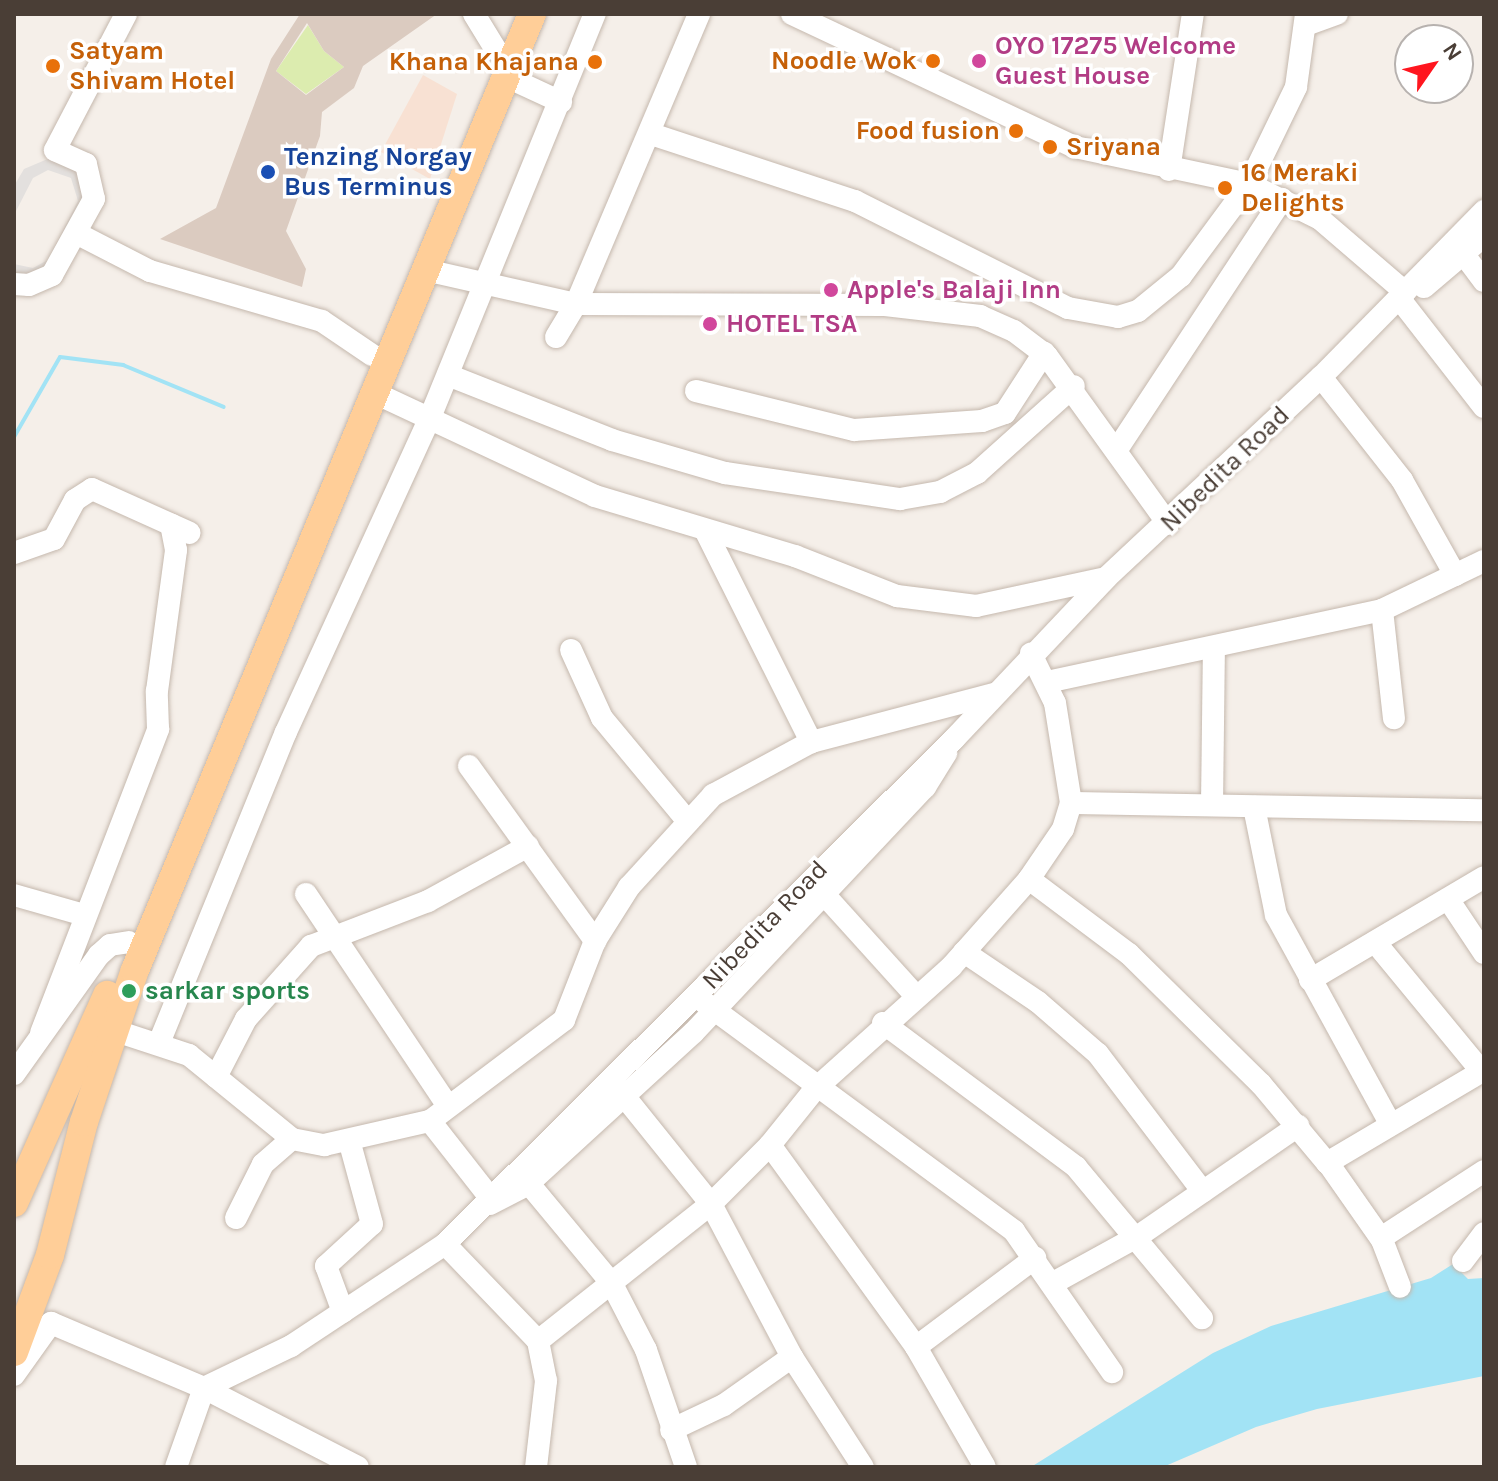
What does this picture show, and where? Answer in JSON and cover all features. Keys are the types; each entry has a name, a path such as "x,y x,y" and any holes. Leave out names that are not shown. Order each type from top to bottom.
{"main road":[{"path":"14,1352 37,1296 113,1030 375,393 380,358 425,270 500,63 511,14"},
{"path":"14,1203 380,358 500,63 532,14"}],"street":[{"path":"14,284 29,285 52,275 94,199 92,175 77,156 55,150 126,14"},
{"path":"474,14 500,63 561,102"},
{"path":"159,1043 286,732 429,420 595,14"},
{"path":"556,337 576,304 651,134 699,14"},
{"path":"792,14 1075,147 1169,170 1249,184 1320,219 1402,295 1484,407"},
{"path":"1169,170 1193,14"},
{"path":"651,134 855,201 1095,317 1138,311 1181,276 1249,184 1296,87 1306,19 1337,14"},
{"path":"1116,451 1282,199"},
{"name":"Nibedita Road","path":"522,1177 610,1078 705,1003 1106,578 1168,524 1321,377 1484,211"},
{"path":"76,233 150,271 322,321 380,358"},
{"name":"Nibedita Road","path":"1402,295 1427,286 1465,256 1484,236"},
{"path":"1465,256 1484,281"},
{"path":"425,270 576,304 885,305 980,316 1044,353 1074,386 1168,524"},
{"path":"696,391 854,430 982,421 1005,413 1044,353"},
{"path":"448,375 612,440 725,473 900,499 940,492 977,473 1074,386"},
{"path":"1321,377 1402,480 1455,575"},
{"path":"375,393 595,496 707,534 795,556 897,596 968,607 1106,578"},
{"path":"14,553 54,539 75,500 92,489 181,528 157,691 158,729 41,1033"},
{"path":"707,534 811,742"},
{"path":"1047,682 1382,610 1484,561"},
{"path":"1382,610 1394,718"},
{"path":"1212,805 1214,648"},
{"path":"571,650 602,718 686,819"},
{"path":"538,1341 711,1204 770,1145 815,1089 883,1023 964,952 1029,879 1063,829 1071,803 1047,682 1031,654"},
{"path":"113,1030 189,1055 292,1139 324,1145 430,1121 564,1020 595,941 686,819 749,770 811,742 994,694"},
{"path":"469,766 595,941"},
{"path":"1071,803 1484,810"},
{"path":"1254,807 1274,909 1390,1123"},
{"path":"216,1077 269,990 292,962 334,933 428,901 528,846"},
{"path":"1310,980 1484,877"},
{"path":"1029,879 1129,954 1298,1126 1381,1238 1400,1287"},
{"path":"815,885 916,996"},
{"path":"306,894 448,1106"},
{"path":"14,895 84,915"},
{"path":"1448,899 1484,953"},
{"path":"14,1074 99,955 110,945 129,942"},
{"path":"1328,1163 1390,1123 1483,1071 1375,942"},
{"path":"964,952 1038,1002 1098,1054 1203,1192"},
{"path":"204,1388 231,1380 343,1312 445,1244 483,1202 522,1177 624,1096 705,1003 815,1089 950,1181 1014,1231 1055,1282 1112,1372"},
{"path":"883,1023 1076,1167 1202,1318"},
{"path":"610,1078 711,1204 792,1357 863,1467"},
{"path":"430,1121 483,1202"},
{"path":"1055,1282 1137,1237 1298,1126"},
{"path":"236,1218 263,1164 292,1139"},
{"path":"343,1312 326,1266 372,1224 349,1140"},
{"path":"770,1145 916,1347 985,1467"},
{"path":"1381,1238 1484,1171"},
{"path":"522,1177 612,1284 646,1350 686,1467"},
{"path":"1463,1261 1484,1233"},
{"path":"445,1244 538,1341 546,1381 536,1467"},
{"path":"916,1347 1035,1258"},
{"path":"14,1375 51,1323 204,1388 333,1461 358,1467"},
{"path":"671,1430 724,1405 792,1357"},
{"path":"176,1467 204,1388"}],"shaded area":[{"path":"423,75 457,94 430,179 381,152"},
{"path":"57,155 90,183 56,266 14,278 14,264 33,268 48,260 78,201 71,178 48,170 33,178 14,215 14,186 24,169"}],"green space":[{"path":"308,25 324,51 344,67 306,94 276,71"}],"water":[{"path":"1453,1264 1468,1279 1484,1278 1484,1376 1317,1409 1256,1427 1163,1467 1031,1467 1213,1353 1271,1326 1431,1278"}],"building":[{"name":"Tenzing Norgay Bus Terminus","path":"300,14 437,14 363,66 354,88 322,112 320,136 286,231 306,269 302,287 160,239 216,208 271,59","holes":["307,23 324,51 344,67 306,95 276,71"]}],"waterway":[{"path":"14,437 60,357 123,365 224,407"}],"place":[{"name":"Noodle Wok","path":"933,61"},
{"name":"OYO 17275 Welcome Guest House","path":"979,61"},
{"name":"Khana Khajana","path":"595,62"},
{"name":"Satyam Shivam Hotel","path":"53,66"},
{"name":"Food fusion","path":"1016,131"},
{"name":"Sriyana","path":"1050,147"},
{"name":"Tenzing Norgay Bus Terminus","path":"268,172"},
{"name":"16 Meraki Delights","path":"1225,188"},
{"name":"Apple's Balaji Inn","path":"831,290"},
{"name":"HOTEL TSA","path":"710,324"},
{"name":"sarkar sports","path":"129,991"}]}
